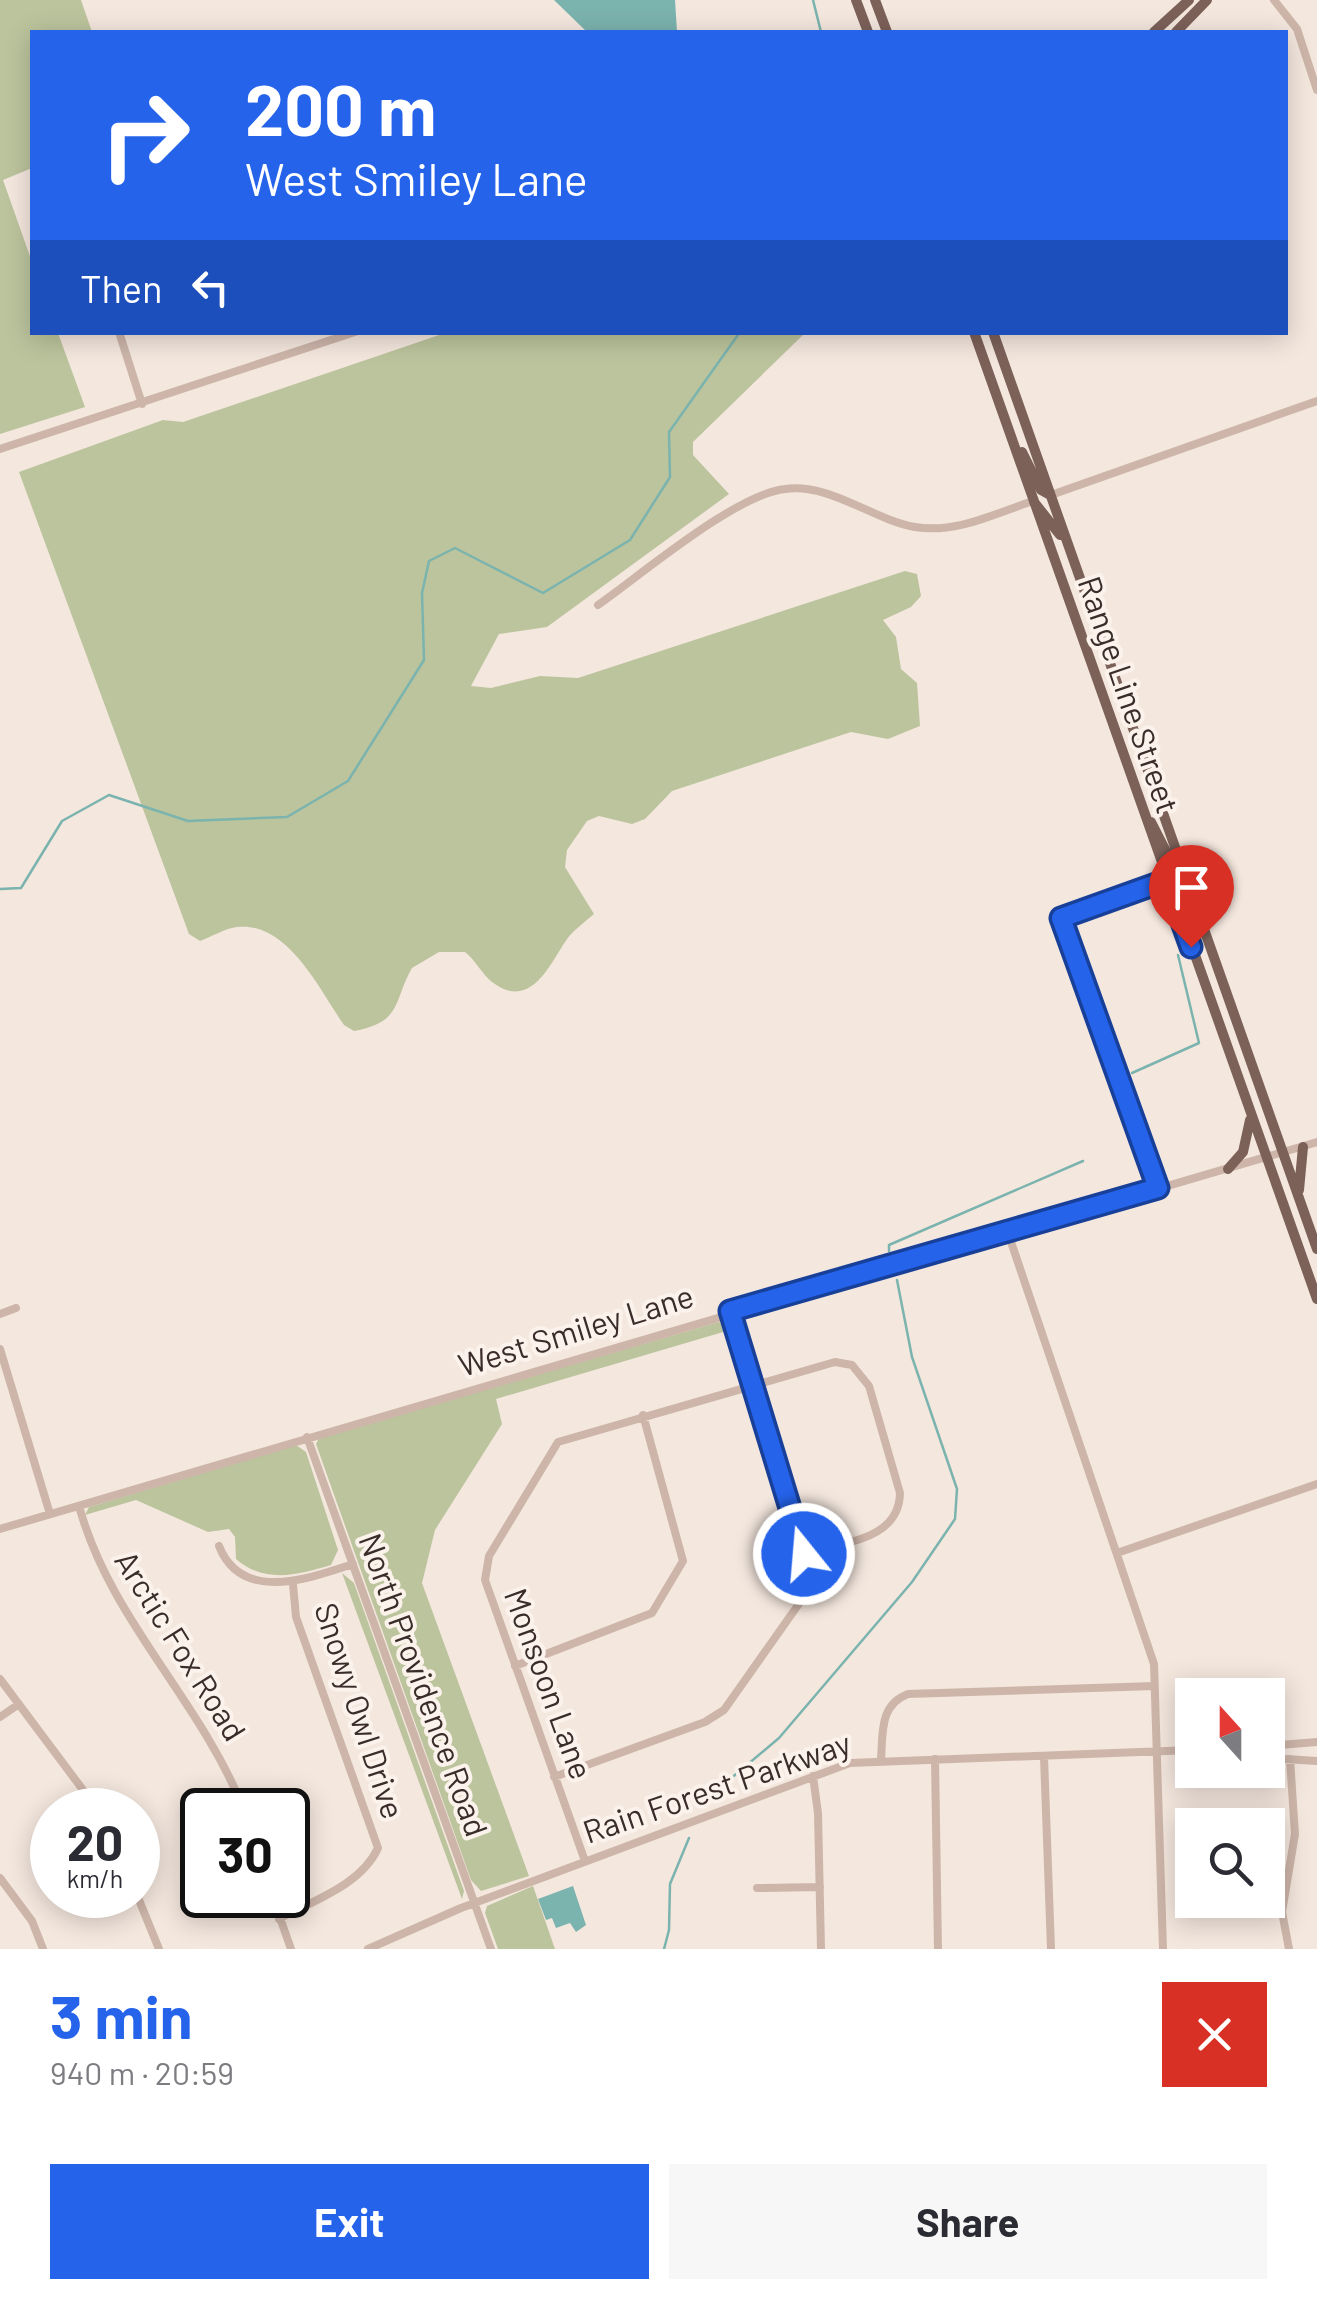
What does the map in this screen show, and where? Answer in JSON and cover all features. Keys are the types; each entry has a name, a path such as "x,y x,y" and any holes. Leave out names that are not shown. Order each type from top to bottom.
{"main road":[{"path":"856,0 867,30"},
{"path":"876,0 886,30"},
{"path":"1156,30 1188,0"},
{"path":"1178,30 1207,0"},
{"name":"Range Line Street","path":"975,335 1317,1299"},
{"name":"Range Line Street","path":"994,335 1317,1249"},
{"path":"1006,426 1041,490 1051,496"},
{"path":"1033,501 1070,548"},
{"path":"1142,809 1171,862 1184,871"},
{"path":"1167,880 1176,886 1206,934"},
{"path":"1228,1168 1243,1152 1251,1114"},
{"path":"1298,1196 1303,1146"}],"street":[{"path":"1274,0 1296,30 1317,90"},
{"path":"120,335 142,404"},
{"path":"0,449 346,335"},
{"path":"1051,496 1317,402"},
{"path":"598,605 729,513 781,489 803,488 915,527 945,528 1033,501"},
{"path":"1184,871 1214,861"},
{"path":"1158,1188 1061,918 1167,880"},
{"name":"West Smiley Lane","path":"0,1528 1317,1142"},
{"path":"1007,1230 1154,1664 1163,1949"},
{"path":"0,1314 16,1308"},
{"path":"554,1777 705,1722 724,1710 803,1598 807,1578 804,1554 730,1311"},
{"path":"0,1349 50,1514"},
{"name":"Monsoon Lane","path":"585,1861 484,1580 489,1556 558,1442 835,1362 852,1365 868,1386 900,1493 900,1509 882,1531 804,1554"},
{"path":"0,1384 11,1381"},
{"path":"515,1666 652,1613 676,1578 682,1561 643,1416"},
{"name":"North Providence Road","path":"307,1437 492,1949"},
{"path":"1117,1553 1317,1484"},
{"name":"Arctic Fox Road","path":"79,1506 100,1572 199,1717 233,1788"},
{"path":"220,1546 225,1560 250,1577 294,1584 352,1564"},
{"name":"Snowy Owl Drive","path":"279,1919 352,1880 370,1866 378,1848 296,1617 294,1584"},
{"path":"0,1679 82,1788"},
{"path":"882,1760 886,1711 890,1702 908,1694 1154,1686"},
{"path":"0,1716 19,1704"},
{"path":"1285,1745 1317,1742"},
{"name":"Rain Forest Parkway","path":"368,1949 475,1902 850,1763 1175,1754"},
{"path":"1044,1757 1051,1949"},
{"path":"934,1759 938,1949"},
{"path":"1285,1759 1317,1761"},
{"path":"1288,1949 1282,1912 1296,1834 1290,1759"},
{"path":"812,1776 821,1949"},
{"path":"0,1878 32,1922 43,1949"},
{"path":"758,1888 820,1887"},
{"path":"146,1918 159,1949"},
{"path":"279,1919 291,1949"}],"green space":[{"path":"0,0 81,0 91,30 30,30 30,169 3,180 30,256 30,335 59,335 85,407 0,434"},
{"path":"439,335 803,335 693,442 693,455 729,494 547,627 499,634 471,686 491,688 540,676 578,678 905,571 917,574 921,596 911,607 883,620 896,637 901,669 917,683 920,726 888,739 851,732 672,791 645,819 632,824 599,816 587,821 567,850 565,867 594,914 568,938 537,982 517,991 505,990 488,979 465,952 439,952 412,968 389,1016 354,1031 344,1025 301,961 272,935 255,928 237,927 200,941 189,934 19,472 163,420 183,422"},
{"path":"719,1322 730,1330 496,1399 502,1424 435,1530 422,1583 529,1876 481,1891 471,1880 316,1444 319,1438"},
{"path":"296,1445 306,1452 338,1550 331,1565 294,1574 258,1572 236,1559 235,1537 229,1529 208,1532 136,1500 85,1515 89,1507"},
{"path":"342,1573 354,1583 464,1891 462,1899"},
{"path":"533,1886 555,1949 498,1949 485,1913 487,1906"}],"water":[{"path":"554,0 675,0 677,30 585,30"},
{"path":"573,1886 586,1925 576,1932 570,1923 556,1928 552,1918 546,1920 538,1899"}],"waterway":[{"path":"813,0 820,30"},
{"path":"0,889 21,888 62,821 109,795 188,821 287,817 348,781 424,660 422,593 429,561 455,548 543,593 630,540 670,477 669,432 738,335"},
{"path":"1132,1073 1199,1043 1178,955"},
{"path":"889,1251 889,1245 1083,1161"},
{"path":"698,1806 779,1738 912,1582 955,1519 957,1489 912,1357 897,1280"},
{"path":"664,1949 669,1930 670,1884 689,1838"}],"route":[{"path":"804,1554 730,1311 1158,1188 1061,918 1167,880 1191,947"}]}
